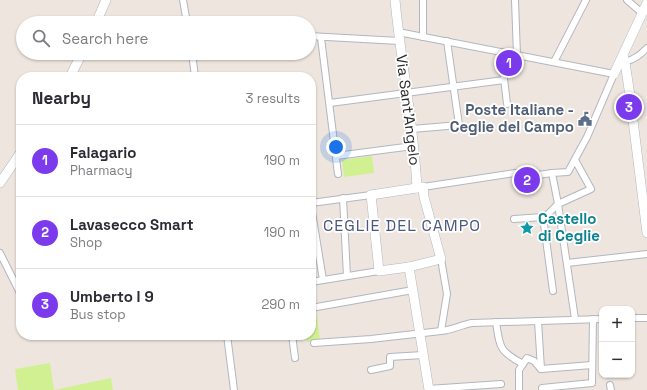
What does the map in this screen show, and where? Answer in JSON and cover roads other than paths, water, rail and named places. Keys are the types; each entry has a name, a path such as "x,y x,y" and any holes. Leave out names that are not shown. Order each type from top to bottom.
{"street":[{"path":"99,16 106,0"},
{"path":"183,0 186,16"},
{"name":"Via Sant'Angelo","path":"395,0 413,146 420,187 441,259"},
{"path":"423,0 423,37"},
{"path":"515,0 517,55"},
{"path":"554,62 586,0"},
{"path":"627,0 642,13"},
{"path":"372,195 515,173 524,177 568,172 587,137 614,74 624,59 647,3"},
{"path":"316,37 423,37 614,74"},
{"path":"321,38 338,174"},
{"path":"412,129 459,125 447,41"},
{"path":"624,59 633,60 647,48"},
{"path":"501,52 507,104"},
{"path":"624,59 644,177 647,233"},
{"path":"72,72 78,60"},
{"path":"193,60 194,72"},
{"path":"330,103 504,80"},
{"path":"336,156 413,146"},
{"path":"0,184 16,160"},
{"path":"514,219 543,217 558,204 591,189 575,160"},
{"path":"576,165 588,187 559,199 556,179 570,174 576,165"},
{"path":"552,173 575,319"},
{"path":"316,201 343,198 419,190 436,258 414,263 381,267 372,195"},
{"path":"372,195 379,271"},
{"path":"343,198 346,276"},
{"path":"543,217 553,291"},
{"path":"316,237 323,280"},
{"path":"0,253 16,285"},
{"path":"567,263 647,254"},
{"path":"316,281 409,267 441,259 447,294 441,331"},
{"path":"409,267 429,389 500,384"},
{"path":"316,307 413,290"},
{"path":"635,318 647,318"},
{"path":"542,390 542,388 592,383 593,319"},
{"path":"314,343 420,334 450,330 460,325 496,322 599,319"},
{"path":"538,321 541,369"},
{"path":"496,322 498,336 503,351 508,356 523,364"},
{"path":"228,340 234,390"},
{"path":"293,340 296,358"},
{"path":"371,370 390,366 390,357 423,355"},
{"path":"520,390 519,370 527,358 534,361 541,369"},
{"path":"541,369 592,365"}],"place":[{"name":"Falagario","path":"509,63"},
{"name":"Umberto I 9","path":"629,107"},
{"name":"Poste Italiane - Ceglie del Campo","path":"585,119"},
{"name":"Lavasecco Smart","path":"527,180"},
{"name":"Castello di Ceglie","path":"527,228"}],"district":[{"name":"CEGLIE DEL CAMPO","path":"402,225"}]}
